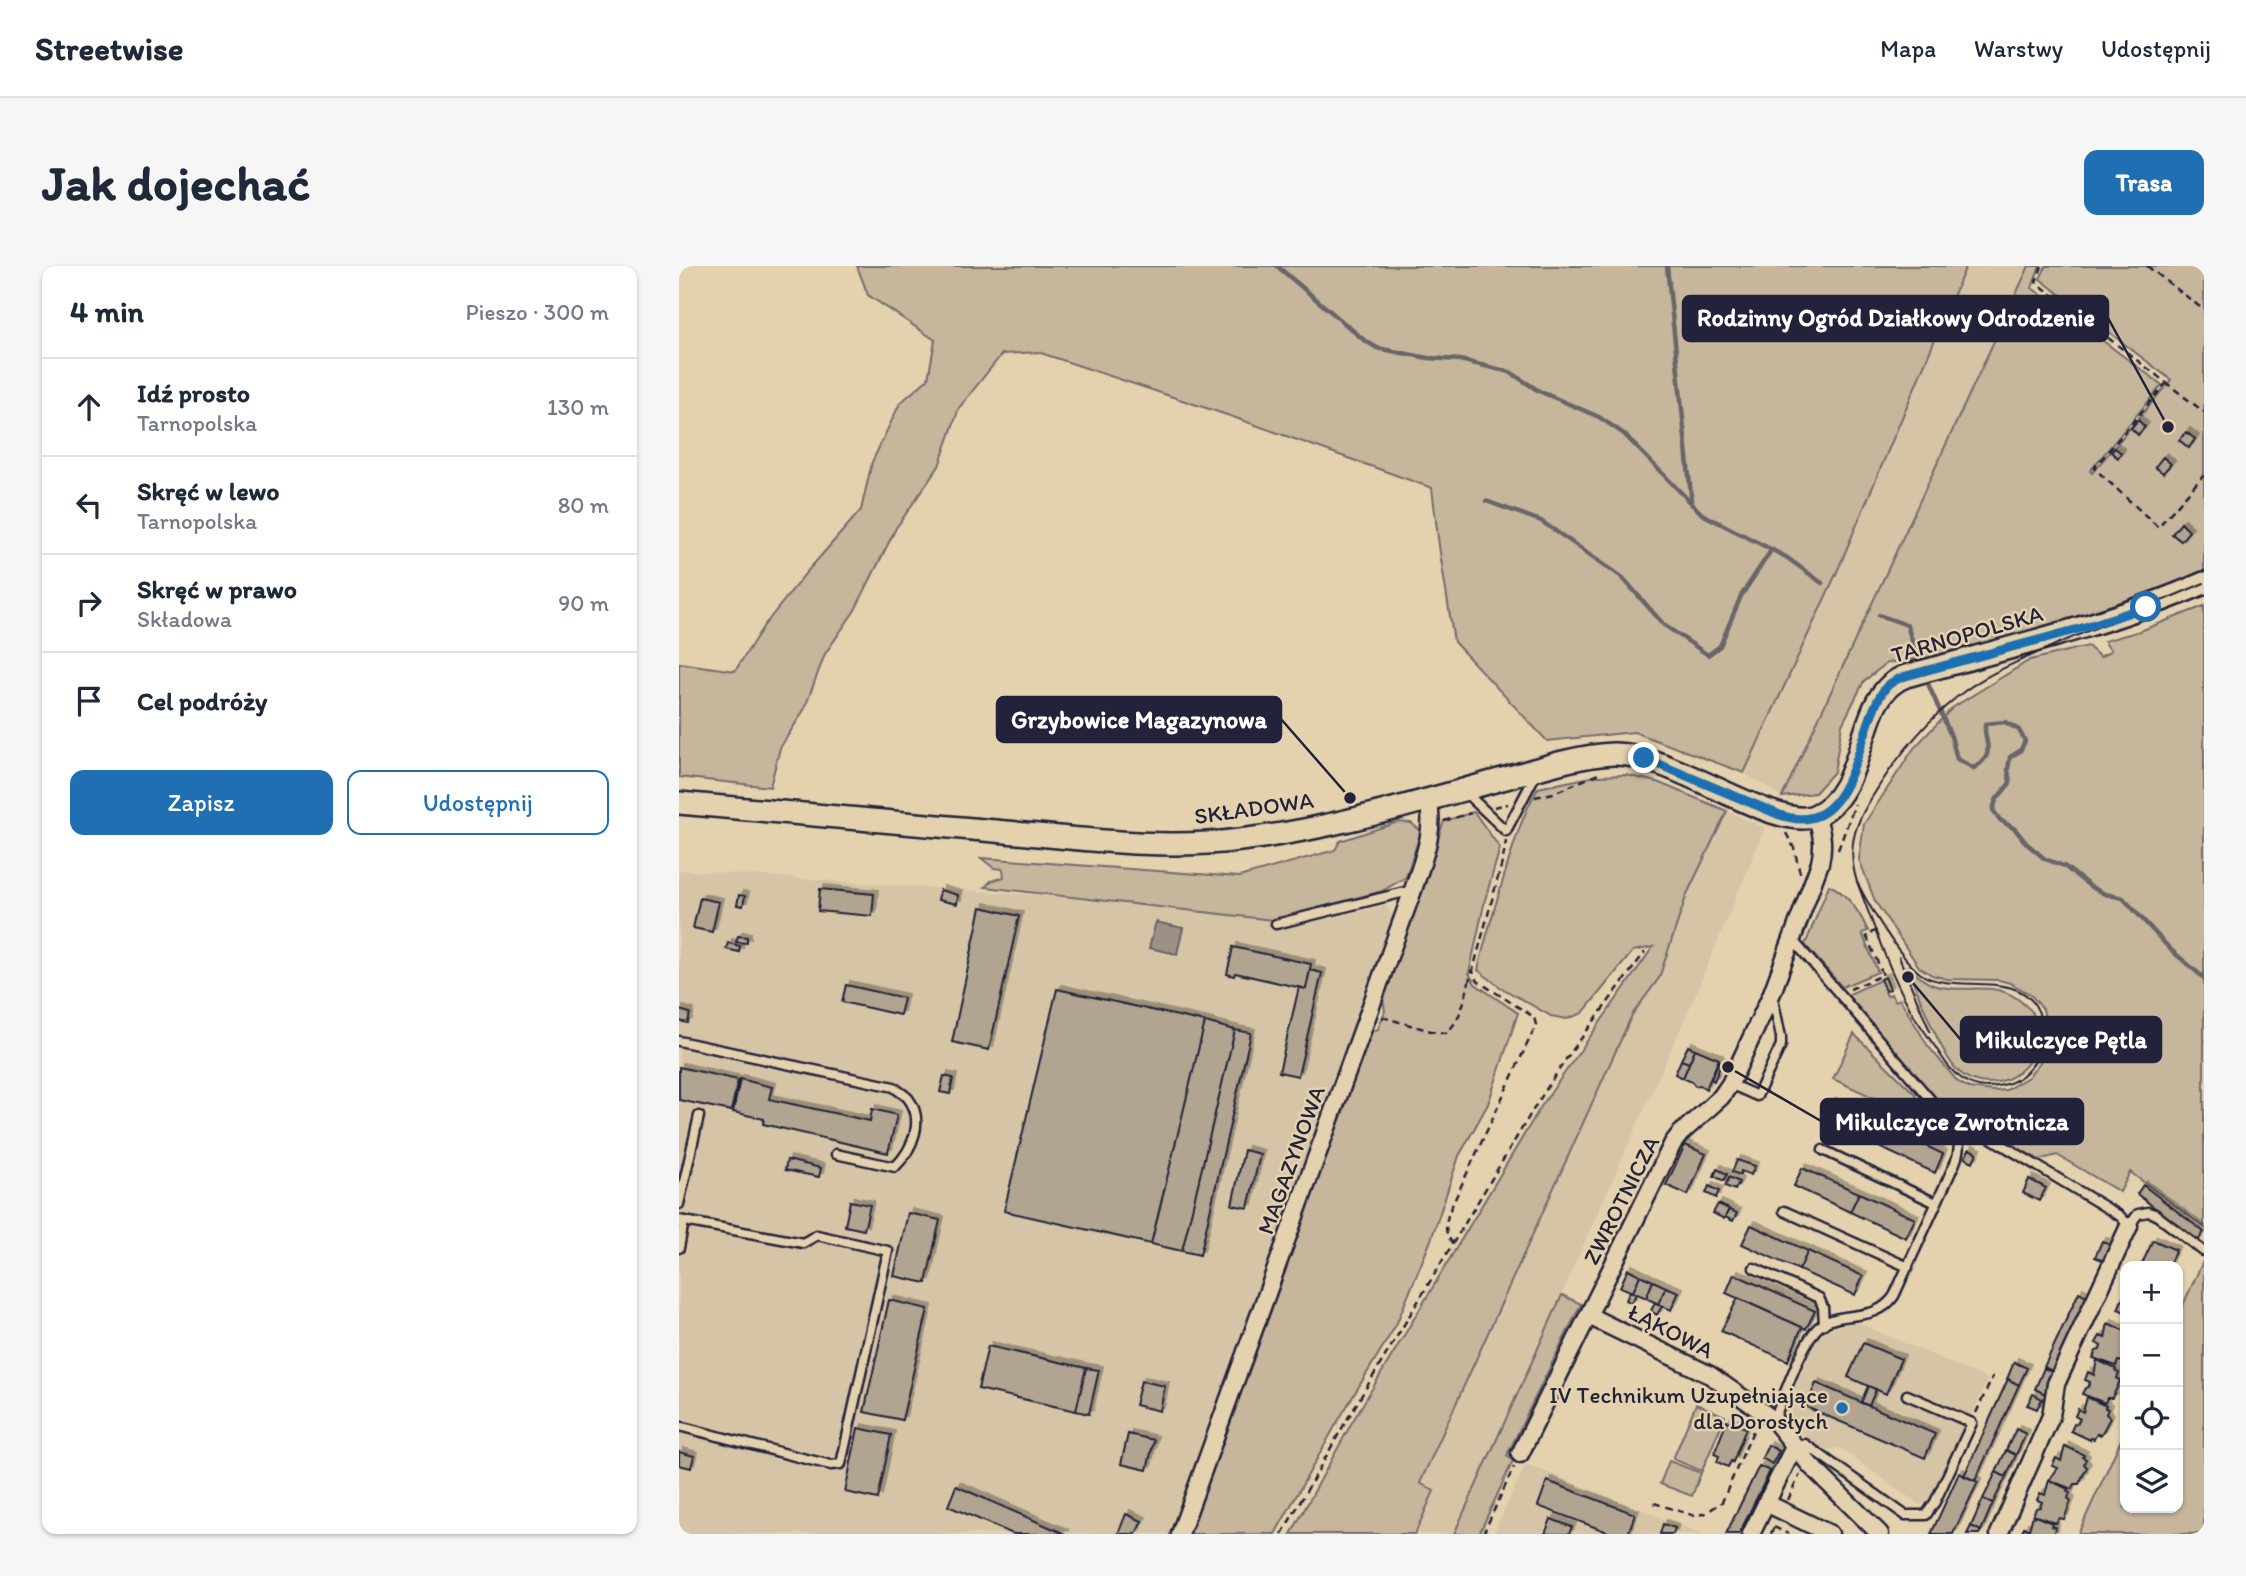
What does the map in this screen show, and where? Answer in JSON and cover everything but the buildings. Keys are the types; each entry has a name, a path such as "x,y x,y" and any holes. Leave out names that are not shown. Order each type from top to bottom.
{"main road":[{"name":"TARNOPOLSKA","path":"1817,815 1831,806 1847,784 1882,693 1893,681 2082,628 2146,607 2204,583"},
{"name":"SKŁADOWA","path":"679,803 1117,842 1184,844 1280,834 1539,769 1618,754 1637,756 1671,767 1785,817 1797,819 1817,815"}],"street":[{"name":"MAGAZYNOWA","path":"1179,1534 1429,843 1431,824 1428,799"},
{"name":"ZWROTNICZA","path":"1520,1454 1673,1143 1721,1097 1730,1084 1772,993 1815,879 1823,850 1823,835 1817,815"},
{"path":"1999,1534 2051,1416 2056,1384 2129,1226"},
{"name":"ŁĄKOWA","path":"1589,1316 1710,1376 1768,1416 1787,1434 1794,1447 1880,1534"},
{"path":"1751,1534 1794,1447"},
{"path":"1766,1503 1830,1534"}],"lane":[{"path":"1462,790 1506,831 1539,769"},
{"path":"1276,924 1413,890"},
{"path":"1768,1416 1813,1333 1824,1324 1873,1313 1885,1306 1894,1296 1958,1155 1959,1140 1950,1122 1792,939"},
{"path":"1730,1084 1757,1096 1780,1045 1781,1037 1772,993"},
{"path":"679,1041 894,1087 908,1099 917,1121 913,1142 895,1167 836,1154"},
{"path":"679,1205 699,1116"},
{"path":"1950,1122 1971,1126 2120,1216 2129,1226 2138,1214 2155,1214 2203,1251"},
{"path":"1823,1150 1936,1203"},
{"path":"1784,1211 1907,1267"},
{"path":"679,1248 682,1221 803,1243 817,1235 888,1251 841,1464 818,1462 679,1426"},
{"path":"1754,1268 1819,1298 1823,1307 1824,1324"},
{"path":"1794,1447 1805,1444 1905,1515 1926,1515 1935,1502 1972,1423 1907,1395"}],"path":[{"path":"2042,266 2036,282 2204,411"},
{"path":"2147,266 2204,310"},
{"path":"2167,382 2094,468 2158,527 2204,475"},
{"path":"1431,824 1554,793 1600,773"},
{"path":"1835,859 1858,797"},
{"path":"1781,827 1794,848 1800,874 1815,879"},
{"path":"1369,1013 1431,1031 1446,1033 1452,1028 1458,1018 1503,859 1506,831"},
{"path":"1841,993 1883,975 1866,935 1880,929"},
{"path":"1282,1534 1322,1462 1536,1105 1566,1059 1645,952"},
{"path":"1453,1244 1447,1236 1445,1225 1449,1212 1536,1025 1534,1017 1474,977 1474,962"},
{"path":"1972,1423 1993,1376"},
{"path":"1654,1503 1695,1516 1706,1513 1722,1502 1768,1416"},
{"path":"1483,1534 1520,1454"},
{"path":"1774,1527 1788,1534"}],"shaded area":[{"path":"857,266 1966,266 1836,574 1744,773 1634,732 1547,741 1454,642 1432,488 1233,417 1038,352 1002,354 959,408 939,466 896,528 855,610 825,654 804,710 780,748 770,787 679,777 679,663 735,671 763,627 861,510 872,462 900,403 928,379 935,340 868,295"},
{"path":"1966,266 2029,266 1782,797 1744,773 1836,574"},
{"path":"2029,266 2040,266 2032,288 2162,385 2090,471 2092,473 2171,380 2040,279 2046,266 2204,266 2204,572 2092,618 1988,646 1887,663 1864,681 1842,725 1834,772 1815,793 1782,797"},
{"path":"2204,606 2204,1227 2130,1172 2120,1192 2057,1155 2039,1160 1943,1107 1847,995 1880,980 1887,996 1891,994 1895,1001 1900,999 1928,1046 1957,1081 1969,1088 2006,1090 2028,1077 2040,1062 2047,1030 2043,1009 2030,994 2010,983 1999,980 1947,979 1932,975 1919,967 1875,901 1859,859 1864,824 1914,748 1952,708 2030,660 2088,646 2100,657 2111,651 2104,641 2140,631"},
{"path":"1626,775 1657,782 1727,811 1687,894 1659,978 1632,1015 1420,1483 1434,1491 1415,1534 1291,1534 1351,1424 1540,1108 1653,947 1633,951 1583,1013 1567,1019 1551,1016 1500,987 1478,970 1514,844 1538,788 1596,776"},
{"path":"1727,811 1765,828 1694,998 1454,1534 1415,1534 1434,1491 1419,1484 1632,1015 1659,978 1687,894"},
{"path":"1474,812 1500,848 1469,973 1475,984 1518,1013 1488,1104 1459,1156 1431,1240 1396,1325 1275,1534 1186,1534 1368,1033 1378,1029 1385,1011 1382,994 1444,821"},
{"path":"1398,822 1411,823 1421,831 1406,877 1382,891 1273,920 985,887 991,881 1004,877 1003,869 994,868 981,858 1239,877 1335,850 1340,841"},
{"path":"679,870 1063,897 1309,923 1385,905 1394,917 1263,1289 1172,1534 679,1534"},
{"path":"1829,885 1847,898 1861,917 1868,931 1862,933 1878,972 1842,987 1805,945"},
{"path":"1156,922 1183,928 1177,954 1149,948"},
{"path":"1907,966 1933,985 2002,991 2030,1009 2033,1013 2036,1042 2032,1056 2024,1068 2000,1082 1985,1083 1958,1071 1937,1037"},
{"path":"1854,1034 1916,1095 1907,1113 1833,1079"},
{"path":"2204,1259 2204,1534 2078,1534 2120,1442 2120,1513 2183,1513 2183,1305"},
{"path":"1562,1295 1581,1304 1507,1455 1513,1461 1479,1534 1454,1534"},
{"path":"1856,1322 1988,1379 1931,1505 1918,1504 1840,1448 1822,1450 1785,1420 1784,1410 1817,1337 1835,1327"},
{"path":"1696,1404 1725,1416 1702,1471 1673,1459"},
{"path":"1669,1461 1701,1473 1692,1496 1660,1484"},
{"path":"1526,1464 1703,1534 1493,1534"}],"waterway":[{"path":"1277,266 1377,348 1428,358 1460,360 1510,372 1539,391 1599,417 1624,434 1702,514 1786,557 1822,583"},
{"path":"1667,266 1692,505"},
{"path":"1486,501 1541,521 1622,577 1664,625 1708,655 1720,646 1741,596 1772,549"},
{"path":"1879,615 1907,625 1920,666"},
{"path":"1925,677 1951,736 1957,759 1974,768 1986,757 1988,748 1985,724 2005,722 2019,730 2025,741 2020,751 2010,757 2010,783 1996,800 1993,810 2000,820 2015,829 2026,843 2045,859 2064,866 2091,887 2123,898 2171,950 2204,978"}],"tram line":[{"path":"1857,882 1895,945 1921,974 1952,983 2006,986 2021,992 2033,1003 2041,1020 2042,1043 2035,1061 2023,1075 2008,1084 1991,1087 1970,1083 1953,1071 1917,1020 1893,975 1857,882 1852,854 1860,818 1899,757 1930,721 1966,690 1992,674 2037,653 2204,583"},
{"path":"1899,957 1930,1031"}],"place":[{"name":"Rodzinny Ogród Działkowy Odrodzenie","path":"2168,427"},
{"name":"Grzybowice Magazynowa","path":"1350,798"},
{"name":"Mikulczyce Pętla","path":"1908,977"},
{"name":"Mikulczyce Zwrotnicza","path":"1728,1067"},
{"name":"IV Technikum Uzupełniające dla Dorosłych","path":"1842,1408"}],"route":[{"path":"1644,758 1671,767 1780,815 1797,819 1817,815 1831,806 1847,784 1882,693 1893,681 2082,628 2146,607"}]}
